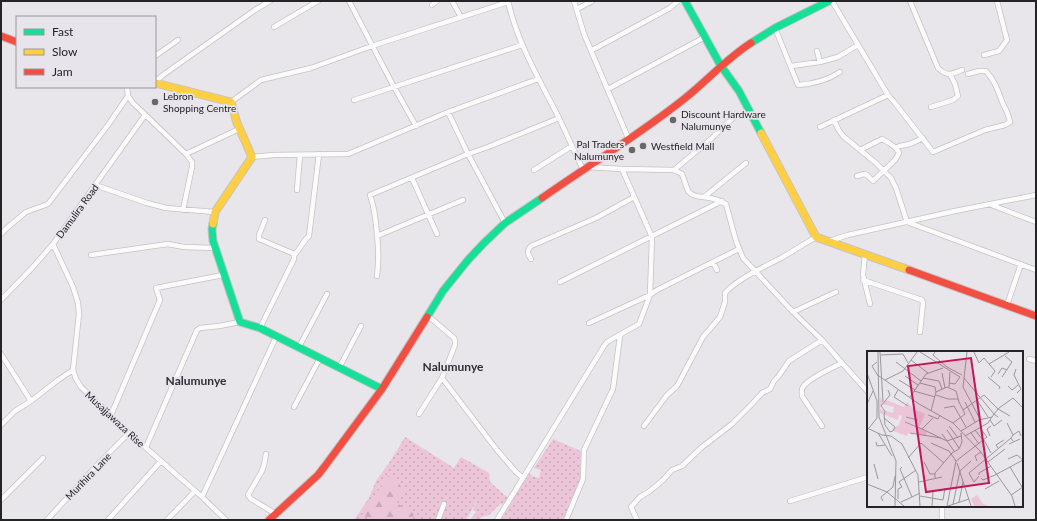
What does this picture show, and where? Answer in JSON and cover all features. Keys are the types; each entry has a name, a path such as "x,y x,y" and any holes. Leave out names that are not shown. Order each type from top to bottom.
{"street":[{"path":"156,82 163,75 270,1"},
{"path":"274,27 318,1"},
{"path":"349,1 416,126"},
{"path":"432,5 437,1"},
{"path":"452,1 461,17"},
{"path":"574,1 582,29 629,140"},
{"path":"577,9 592,1"},
{"path":"591,50 670,8 678,1"},
{"path":"685,1 721,66 739,91 816,237 1036,316"},
{"path":"269,520 318,475 382,389 443,291 468,260 505,223 585,168 629,140 684,98 749,44 775,28 829,1"},
{"path":"832,1 888,95 933,152 985,130 1005,125 1010,122 1009,116 993,79 986,71 968,74"},
{"path":"910,1 938,68 943,73 950,74 962,70"},
{"path":"984,55 999,51 1007,40 997,1"},
{"path":"231,102 261,80 312,68 372,46 508,2 522,45 572,146 585,168"},
{"path":"775,28 798,85 821,81 833,77 840,72"},
{"path":"1,36 16,42"},
{"path":"608,89 705,37"},
{"path":"156,55 178,40"},
{"path":"354,100 522,45"},
{"path":"791,66 820,62 838,57 858,45"},
{"path":"817,51 820,62"},
{"path":"931,107 953,100 958,96 955,84 950,74"},
{"path":"252,157 273,155 348,154 448,112 538,78"},
{"path":"156,83 231,102"},
{"path":"127,88 128,96 133,103 191,159 192,164 184,210"},
{"path":"820,127 888,95"},
{"path":"1,234 8,226 26,212 48,204 128,96"},
{"path":"231,102 233,114 252,157"},
{"path":"448,112 468,154 505,223"},
{"path":"674,170 711,139 736,114"},
{"name":"Damulira Road","path":"1,300 53,244 145,115"},
{"path":"377,276 379,261 375,211 370,195 559,118"},
{"path":"834,120 843,136 891,178 896,188 907,222"},
{"path":"186,154 239,129"},
{"path":"896,148 923,138"},
{"path":"857,176 864,174 873,181 895,160 899,153 896,148 882,140 860,150"},
{"path":"534,170 572,146"},
{"path":"260,328 294,259 294,255 300,250 304,241 309,236 319,154"},
{"path":"297,190 300,155"},
{"path":"240,322 215,248 212,229 215,212 252,157"},
{"path":"704,197 746,163"},
{"path":"585,168 674,170 682,174 688,191 693,196 711,198 722,201 726,204 734,236 744,258 793,312 822,340 867,391"},
{"path":"497,520 604,346 607,342 639,324 650,295 652,236 622,169"},
{"path":"412,178 437,234"},
{"path":"95,185 166,208 215,212"},
{"path":"829,242 848,235 1036,195"},
{"path":"531,259 528,253 531,246 596,218 634,197"},
{"path":"377,236 463,200"},
{"path":"560,282 722,201"},
{"path":"989,204 1036,222"},
{"path":"265,220 259,235 259,239 294,255"},
{"path":"907,222 1036,270"},
{"path":"644,426 667,395 678,386 703,337 720,317 726,302 725,293 728,289 755,271 781,258 816,237"},
{"path":"1,425 15,411 73,370 79,314 78,303 73,287 53,244"},
{"path":"91,255 168,244 184,247 215,248"},
{"path":"589,323 650,295 657,290 739,249"},
{"path":"865,254 863,280 870,304"},
{"path":"713,262 717,270"},
{"path":"1007,305 1021,264"},
{"path":"111,415 160,300 156,288 224,274"},
{"path":"863,280 923,301 920,332"},
{"path":"793,312 836,292"},
{"path":"299,347 327,294"},
{"path":"419,414 442,378 455,345 454,338 427,315"},
{"path":"146,447 196,330 200,328 240,322 260,328 382,389"},
{"path":"339,368 361,326"},
{"path":"566,520 583,479 584,450 613,389 620,336"},
{"path":"202,497 276,337"},
{"path":"637,520 631,507 640,497 650,491 672,470 682,466 702,447 732,424 762,393 770,389 789,361 822,340"},
{"path":"1,354 31,401"},
{"path":"294,407 320,358"},
{"path":"1029,359 1036,362"},
{"path":"822,426 802,396 801,390 808,383 842,363"},
{"name":"Musajjawaza Rise","path":"73,370 81,387 129,434 146,447 226,520"},
{"path":"442,378 497,450 523,478"},
{"name":"Murihira Lane","path":"47,520 100,462 129,434"},
{"path":"266,454 262,471 248,495 251,499 276,514"},
{"path":"1,500 44,458"},
{"path":"108,520 161,461"},
{"path":"790,501 867,477"},
{"path":"167,520 195,491"},
{"path":"438,520 444,504"},
{"path":"942,507 942,520"}],"green space":[{"path":"405,437 454,468 461,457 489,473 490,482 509,499 507,502 499,505 489,515 481,517 480,520 470,520 476,512 473,510 478,499 466,520 354,520 369,498 376,481"},
{"path":"553,439 581,451 580,479 563,520 501,520 529,473 532,476 539,478 541,470 534,468"},
{"path":"388,476 397,481 404,491 397,503 414,514 411,520 373,520 362,515"}],"traffic: fast":[{"path":"685,1 721,66 739,91 761,133"},
{"path":"751,43 775,28 829,1"},
{"path":"427,317 443,291 484,243 505,223 542,198"},
{"path":"213,224 213,241 240,322 260,328 382,389"}],"traffic: slow":[{"path":"156,83 231,102 237,123 252,157 215,212 213,224"},
{"path":"761,133 816,237 909,270"}],"traffic: jam":[{"path":"1,36 16,42"},
{"path":"542,198 667,112 751,43"},
{"path":"909,270 1036,316"},
{"path":"269,520 318,475 382,389 427,317"}],"place":[{"name":"Lebron Shopping Centre","path":"155,102"},
{"name":"Discount Hardware Nalumunye","path":"673,120"},
{"name":"Westfield Mall","path":"643,146"},
{"name":"Pal Traders Nalumunye","path":"632,150"}],"district":[{"name":"Nalumunye","path":"453,366"},
{"name":"Nalumunye","path":"196,380"}]}
